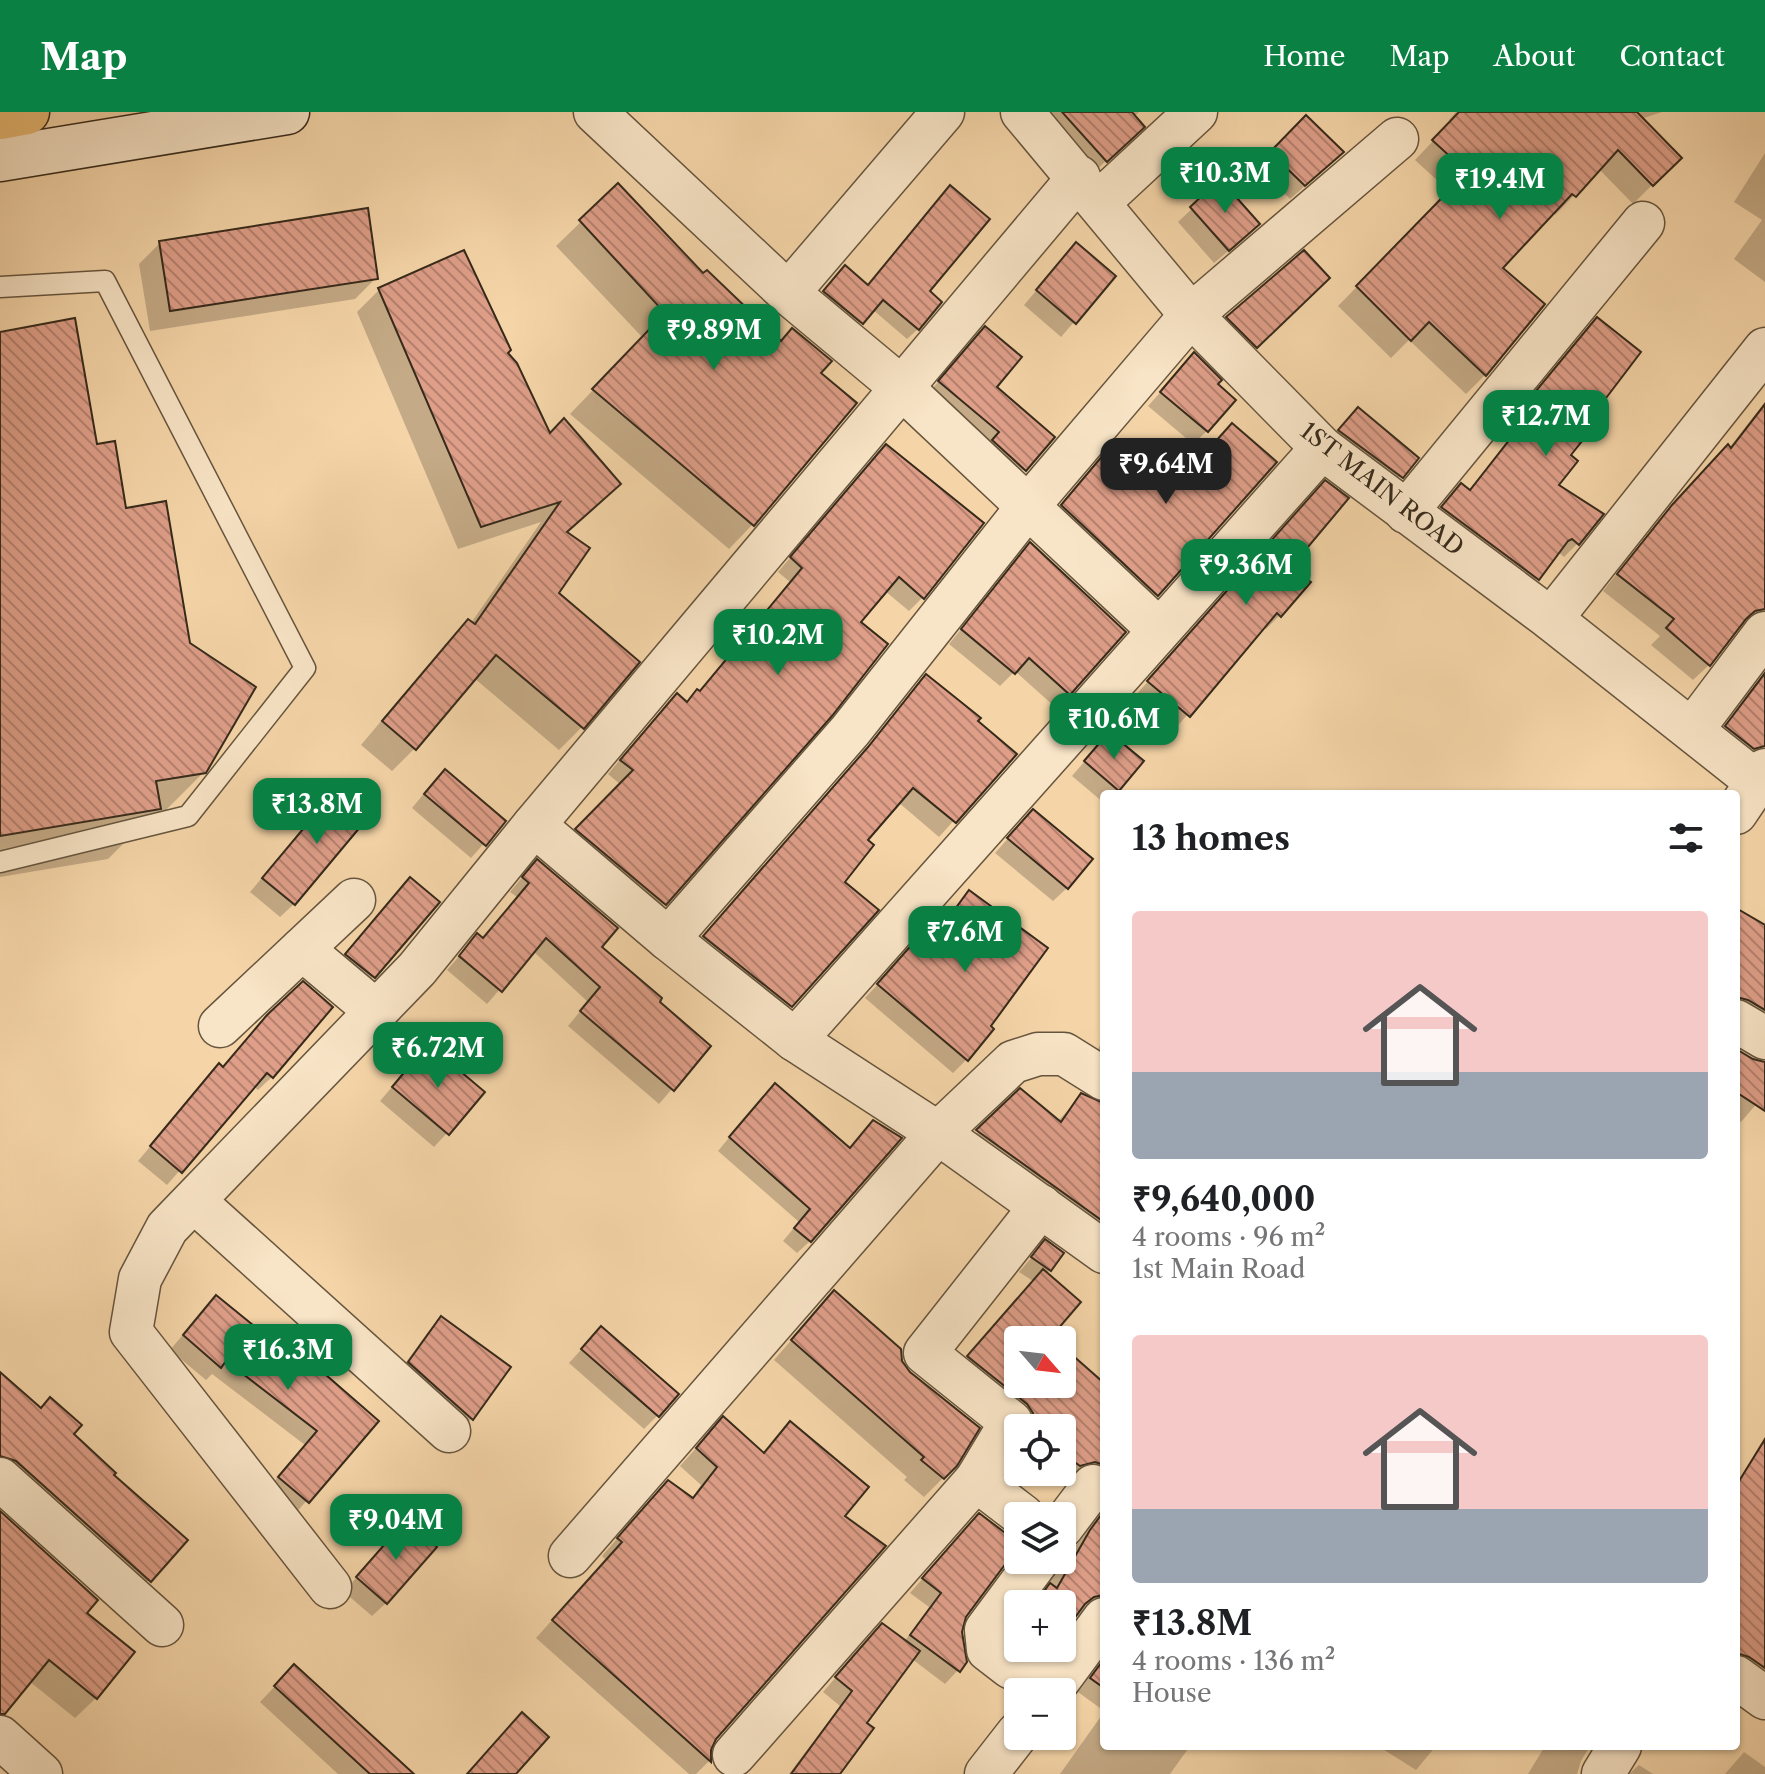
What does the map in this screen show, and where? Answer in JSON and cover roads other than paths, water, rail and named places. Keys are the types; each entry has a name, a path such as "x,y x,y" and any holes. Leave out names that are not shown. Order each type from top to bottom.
{"highway":[{"path":"0,117 27,112"}],"street":[{"path":"0,159 287,112"},
{"path":"595,112 788,293 902,388 1159,630"},
{"path":"788,293 943,112"},
{"name":"1ST MAIN ROAD","path":"1022,112 1191,315 1322,448 1551,619 1692,730 1753,789"},
{"path":"330,1587 131,1332 140,1279 167,1228 417,969 534,825 902,388 1089,190 1196,112"},
{"path":"668,939 850,731 1029,505 1191,315 1397,139"},
{"path":"1406,512 1643,223"},
{"path":"1551,619 1765,349"},
{"path":"795,1040 1322,448"},
{"path":"1692,730 1765,633"},
{"path":"534,825 668,939 795,1040 938,1133 1100,1249"},
{"path":"220,1026 354,900"},
{"path":"302,949 376,1011"},
{"path":"1740,1023 1765,1038"},
{"path":"570,1556 938,1133 1013,1062 1038,1054 1064,1054 1100,1076"},
{"path":"194,1201 449,1431"},
{"path":"734,1755 976,1480 1011,1422 925,1353 1041,1206"},
{"path":"0,1479 162,1625"},
{"path":"976,1480 1005,1502"},
{"path":"1076,1508 1093,1486"},
{"path":"1028,1574 986,1630 988,1650 1030,1678"},
{"path":"1061,1678 1100,1624"},
{"path":"1740,1680 1765,1698"},
{"path":"0,1737 41,1774"},
{"path":"986,1774 1005,1750"},
{"path":"1603,1774 1618,1750"}],"lane":[{"path":"0,287 105,281 305,668 188,816 0,862"}]}
